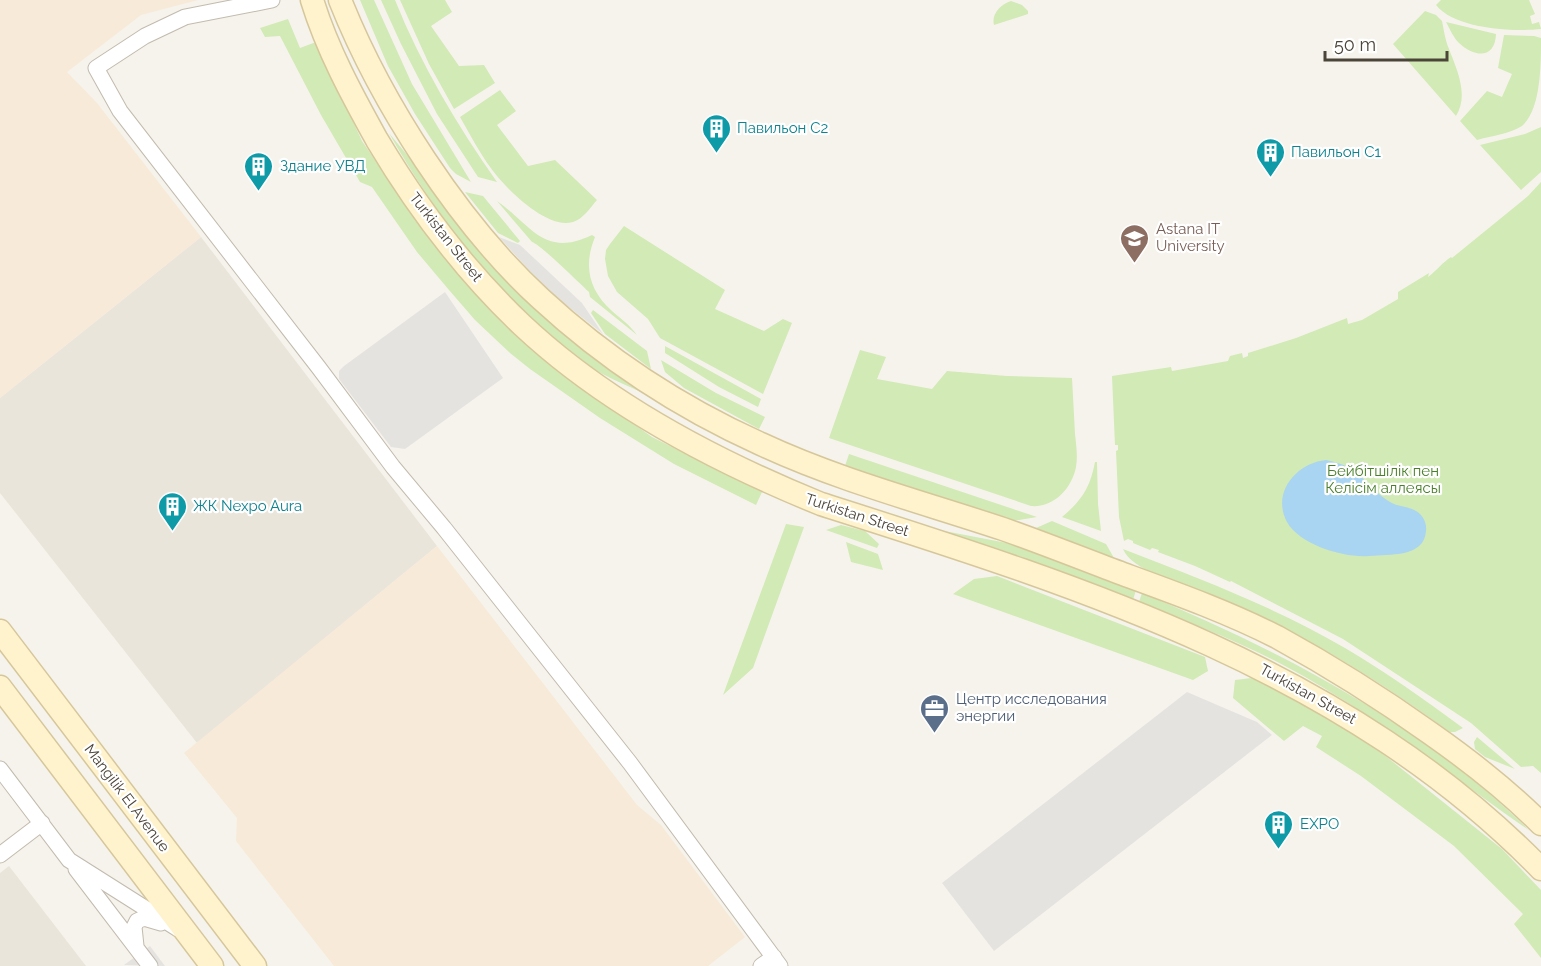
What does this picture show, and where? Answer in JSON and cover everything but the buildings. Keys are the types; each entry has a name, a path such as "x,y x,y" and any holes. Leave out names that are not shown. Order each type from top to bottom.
{"street":[{"path":"272,0 185,17 145,36 96,68 120,111 393,467 630,763 772,963"},
{"name":"Turkistan Street","path":"312,0 327,40 362,112 387,156 429,220 496,299 523,326 587,378 681,438 782,488 821,504 1067,585 1275,674 1344,713 1408,756 1500,829 1541,868"},
{"name":"Turkistan Street","path":"340,0 371,69 391,104 466,215 539,298 601,350 639,376 731,430 817,469 1008,531 1179,594 1275,636 1339,672 1402,712 1498,784 1541,824"},
{"name":"Mangilik El Avenue","path":"0,630 255,966"},
{"path":"0,687 212,966"},
{"path":"0,769 150,966"},
{"path":"0,855 42,823"},
{"path":"69,860 190,938"},
{"path":"136,947 134,927 137,921 144,918 151,919 190,938"}],"shaded area":[{"path":"0,0 198,0 141,15 67,72 97,103 201,237 0,398"},
{"path":"201,237 437,546 197,743 0,493 0,398"},
{"path":"499,237 520,245 582,303 603,334 546,289"},
{"path":"445,292 503,378 405,449 391,447 339,379 339,371"},
{"path":"437,546 637,805 661,825 745,937 708,966 334,966 236,841 237,818 184,753"},
{"path":"1187,692 1257,722 1272,735 994,951 942,883"},
{"path":"9,866 86,966 0,966 0,873"},
{"path":"150,946 165,966 124,965"}],"green space":[{"path":"360,0 374,0 412,84 471,182 450,168 415,114 388,66"},
{"path":"381,0 395,0 416,48 441,94 497,182 478,177 437,114"},
{"path":"400,0 445,0 452,12 431,26 459,66 484,65 495,83 454,109 429,64"},
{"path":"1441,0 1529,0 1535,14 1530,16 1532,24 1539,22 1541,29 1500,29 1470,24 1445,13 1436,5"},
{"path":"1011,1 1022,5 1028,14 994,25 994,17 998,10"},
{"path":"1425,11 1436,15 1442,21 1446,42 1458,74 1462,100 1456,116 1393,44"},
{"path":"288,19 300,48 316,42 362,141 415,219 493,312 550,365 652,437 762,492 756,505 674,464 600,418 530,369 475,320 417,252 372,187 360,182 321,115 280,36 265,37 260,28"},
{"path":"1446,22 1496,34 1495,42 1488,52 1483,54 1471,51 1459,43"},
{"path":"1504,35 1541,38 1539,86 1536,98 1533,109 1522,126 1506,133 1477,140 1460,121 1487,91 1502,97 1512,74 1498,68"},
{"path":"500,90 516,111 497,125 528,166 555,160 597,200 577,221 565,223 546,218 528,206 499,179 475,144 460,117"},
{"path":"1541,127 1541,172 1521,190 1480,145 1525,134"},
{"path":"389,133 523,296 558,329 645,394 591,367 531,319 477,261 453,230 408,166"},
{"name":"Бейбітшілік пен Келісім аллеясы","path":"1541,182 1541,773 1533,766 1521,767 1471,723 1343,639 1231,581 1158,552 1159,550 1152,548 1150,550 1128,539 1124,541 1119,517 1116,451 1118,445 1115,445 1112,376 1171,367 1172,371 1228,361 1230,356 1242,353 1243,358 1248,356 1248,353 1296,338 1347,318 1348,324 1362,320 1398,299 1398,292 1429,273 1428,277 1528,196"},
{"path":"465,192 483,196 520,241 518,243 498,233"},
{"path":"497,201 530,229 550,241 562,243 592,235 595,237 589,258 593,286 604,303 637,335 590,297 589,292 551,256 532,242"},
{"path":"624,226 725,290 715,309 764,331 783,319 792,323 763,394 660,338 648,319 617,292 608,276 605,259 606,250"},
{"path":"593,310 647,351 651,369 605,334 591,313"},
{"path":"665,346 761,399 758,407 719,387 665,353"},
{"path":"860,350 886,357 877,379 932,389 947,371 1072,378 1077,459 1071,482 1054,500 1047,504 1031,506 829,438"},
{"path":"661,360 716,393 765,417 759,429 684,388 665,372"},
{"path":"849,454 1037,517 1010,520 845,466"},
{"path":"1095,462 1097,462 1101,531 1062,517 1084,493 1091,479"},
{"path":"1052,521 1106,544 1114,558 1036,528"},
{"path":"786,524 804,527 753,668 723,695"},
{"path":"841,525 865,531 879,544 877,548 826,530"},
{"path":"934,529 1007,543 1136,590 1133,600"},
{"path":"846,542 878,554 883,570 851,562"},
{"path":"1123,549 1236,594 1318,633 1390,676 1463,728 1450,732 1391,691 1330,653 1234,605 1146,570 1128,557"},
{"path":"997,576 1205,657 1208,671 1193,680 953,594 974,579"},
{"path":"1142,593 1247,640 1348,694 1443,757 1488,792 1530,831 1349,703 1249,648 1139,602"},
{"path":"1260,677 1373,746 1502,849 1541,890 1541,958 1514,924 1523,914 1454,846 1361,776 1316,747 1322,736 1303,726 1284,741 1233,698 1235,680"},
{"path":"1477,737 1515,769 1485,757 1475,749 1474,742"}],"water":[{"path":"1326,460 1348,467 1390,502 1413,509 1421,515 1426,531 1424,540 1419,546 1404,553 1347,555 1312,543 1293,530 1283,511 1282,500 1285,490 1290,481 1305,467"}],"place":[{"name":"Павильон С2","path":"716,154"},
{"name":"Павильон С1","path":"1270,178"},
{"name":"Здание УВД","path":"259,192"},
{"name":"Astana IT University","path":"1135,264"},
{"name":"ЖК Nexpo Aura","path":"172,532"},
{"name":"Центр исследования энергии","path":"935,734"},
{"name":"EXPO","path":"1279,850"}]}
